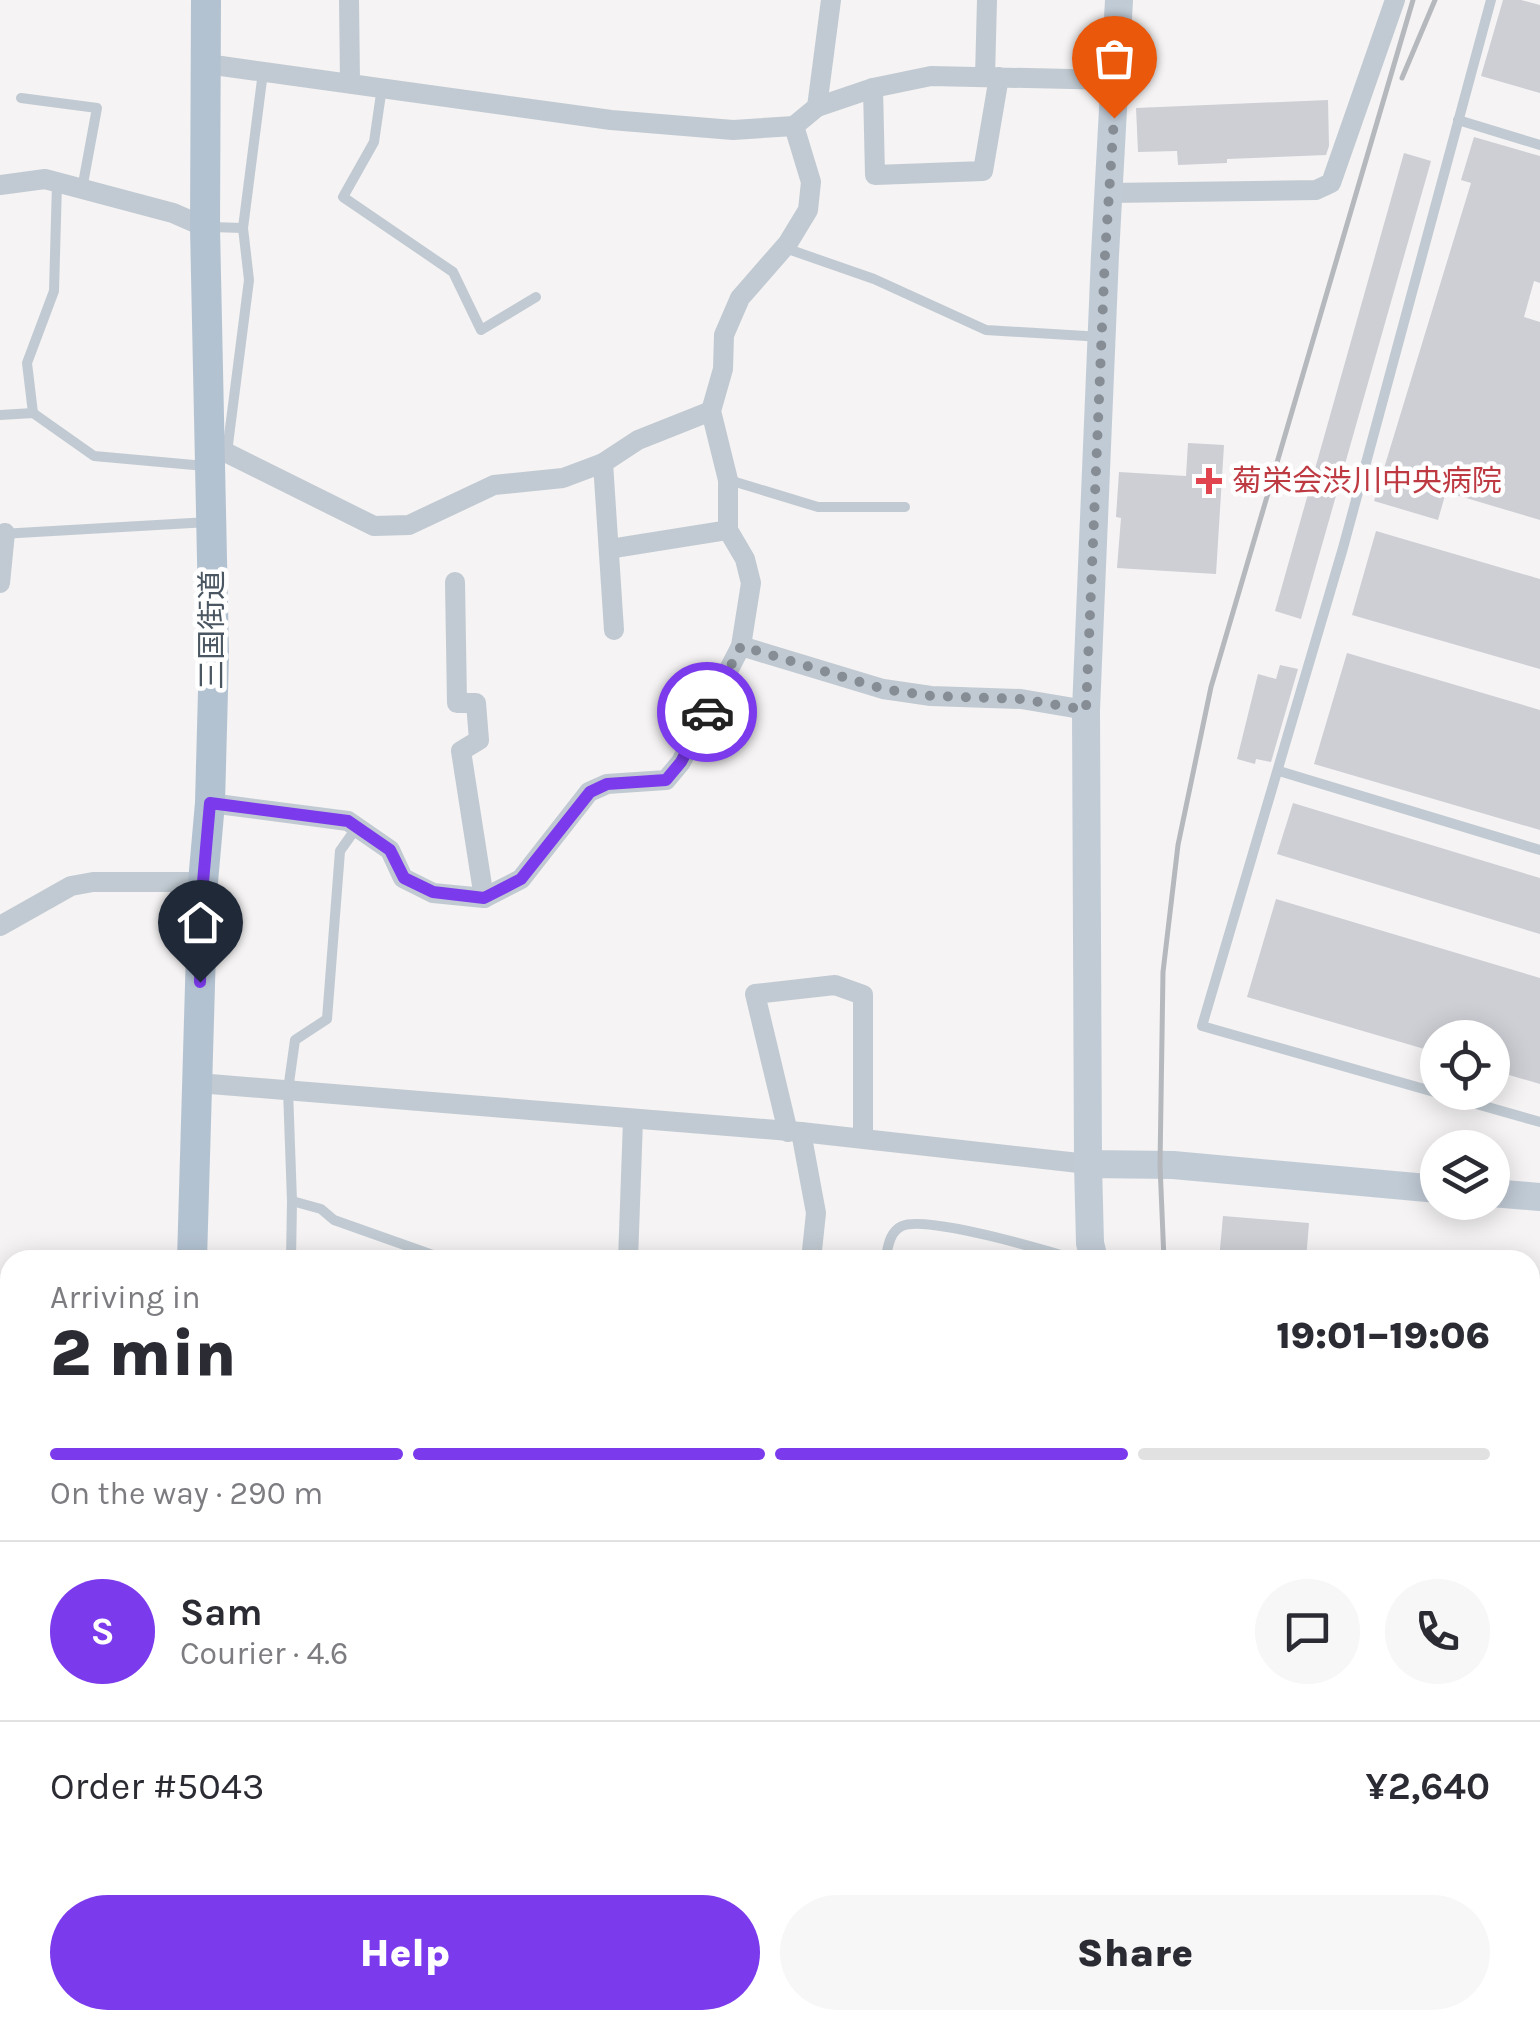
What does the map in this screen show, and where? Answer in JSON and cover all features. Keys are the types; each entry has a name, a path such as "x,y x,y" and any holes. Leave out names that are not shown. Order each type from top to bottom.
{"main road":[{"name":"三国街道","path":"192,1250 214,654 211,522 215,454 205,227 206,0"}],"street":[{"path":"349,0 350,81"},
{"path":"817,107 831,0"},
{"path":"874,88 875,175 983,171 992,77 987,0"},
{"path":"1092,1250 1086,710 1119,0"},
{"path":"1109,194 1316,190 1331,183 1395,0"},
{"path":"207,64 611,120 733,130 794,126 817,107 874,88 931,76 1116,80"},
{"path":"210,803 348,821 390,850 404,878 433,892 484,898 521,879 590,792 607,784 666,780 681,762 741,646 751,583 745,559 728,530 728,480 711,411 724,369 724,335 740,298 784,248 808,210 811,182 794,126"},
{"path":"0,185 45,179 173,214 205,227"},
{"path":"215,454 374,526 410,525 494,485 563,478 603,463 638,440 711,411"},
{"path":"603,463 614,630"},
{"path":"608,550 728,530"},
{"path":"0,583 3,534"},
{"path":"455,582 457,704 476,704 479,740 461,750 484,898"},
{"path":"741,646 883,689 931,696 1021,699 1086,710"},
{"path":"0,926 72,886 93,882 203,882"},
{"path":"811,1250 816,1214 755,994 836,985 863,996 863,1138"},
{"path":"198,1083 863,1138 1088,1164 1174,1166 1420,1187"},
{"path":"628,1250 633,1120"},
{"path":"1510,1195 1540,1197"}],"lane":[{"path":"1490,0 1343,548 1202,1026 1540,1122"},
{"path":"0,414 32,413 94,456 215,454 249,280 243,228 263,71"},
{"path":"382,86 374,142 343,198 453,272 481,330 536,297"},
{"path":"21,98 96,108 82,188"},
{"path":"1458,120 1540,145"},
{"path":"32,413 27,364 54,292 58,182"},
{"path":"205,227 243,228"},
{"path":"784,248 874,279 986,330 1102,337"},
{"path":"728,480 818,507 905,507"},
{"path":"3,534 211,522"},
{"path":"1279,771 1540,850"},
{"path":"291,1250 288,1090 295,1040 326,1019 340,851 357,827"},
{"path":"292,1201 321,1208 334,1220 419,1250"},
{"path":"888,1250 899,1227 915,1224 1011,1239 1046,1250"}],"building":[{"path":"1503,0 1540,5 1540,93 1481,76"},
{"path":"1328,100 1326,155 1178,165 1177,151 1138,152 1136,108"},
{"path":"1474,137 1540,156 1540,283 1534,281 1524,317 1540,322 1540,520 1446,492 1438,520 1374,501 1471,183 1461,180"},
{"path":"1404,153 1431,161 1301,619 1275,611"},
{"path":"1188,443 1224,445 1216,574 1117,568 1119,472 1186,476"},
{"path":"1376,531 1540,579 1540,669 1352,615"},
{"path":"1347,653 1540,710 1540,830 1314,764"},
{"path":"1280,665 1298,669 1271,762 1256,759 1255,764 1237,759 1258,674 1276,679"},
{"path":"1293,803 1540,878 1540,934 1277,854"},
{"path":"1276,899 1540,978 1540,1084 1510,1075 1510,1020 1420,1020 1420,1048 1247,997"},
{"path":"1223,1216 1309,1223 1307,1250 1220,1250"}],"railway":[{"path":"1164,1250 1160,1165 1163,972 1178,845 1211,687 1413,0"},
{"path":"1402,78 1435,0"}],"way so far":[{"path":"707,712 741,646 883,689 931,696 1021,699 1086,710 1114,118"}],"place":[{"name":"菊栄会渋川中央病院","path":"1209,481"}],"route":[{"path":"200,982 210,803 348,821 390,850 404,878 433,892 484,898 521,879 590,792 607,784 666,780 681,762 707,712"}]}
